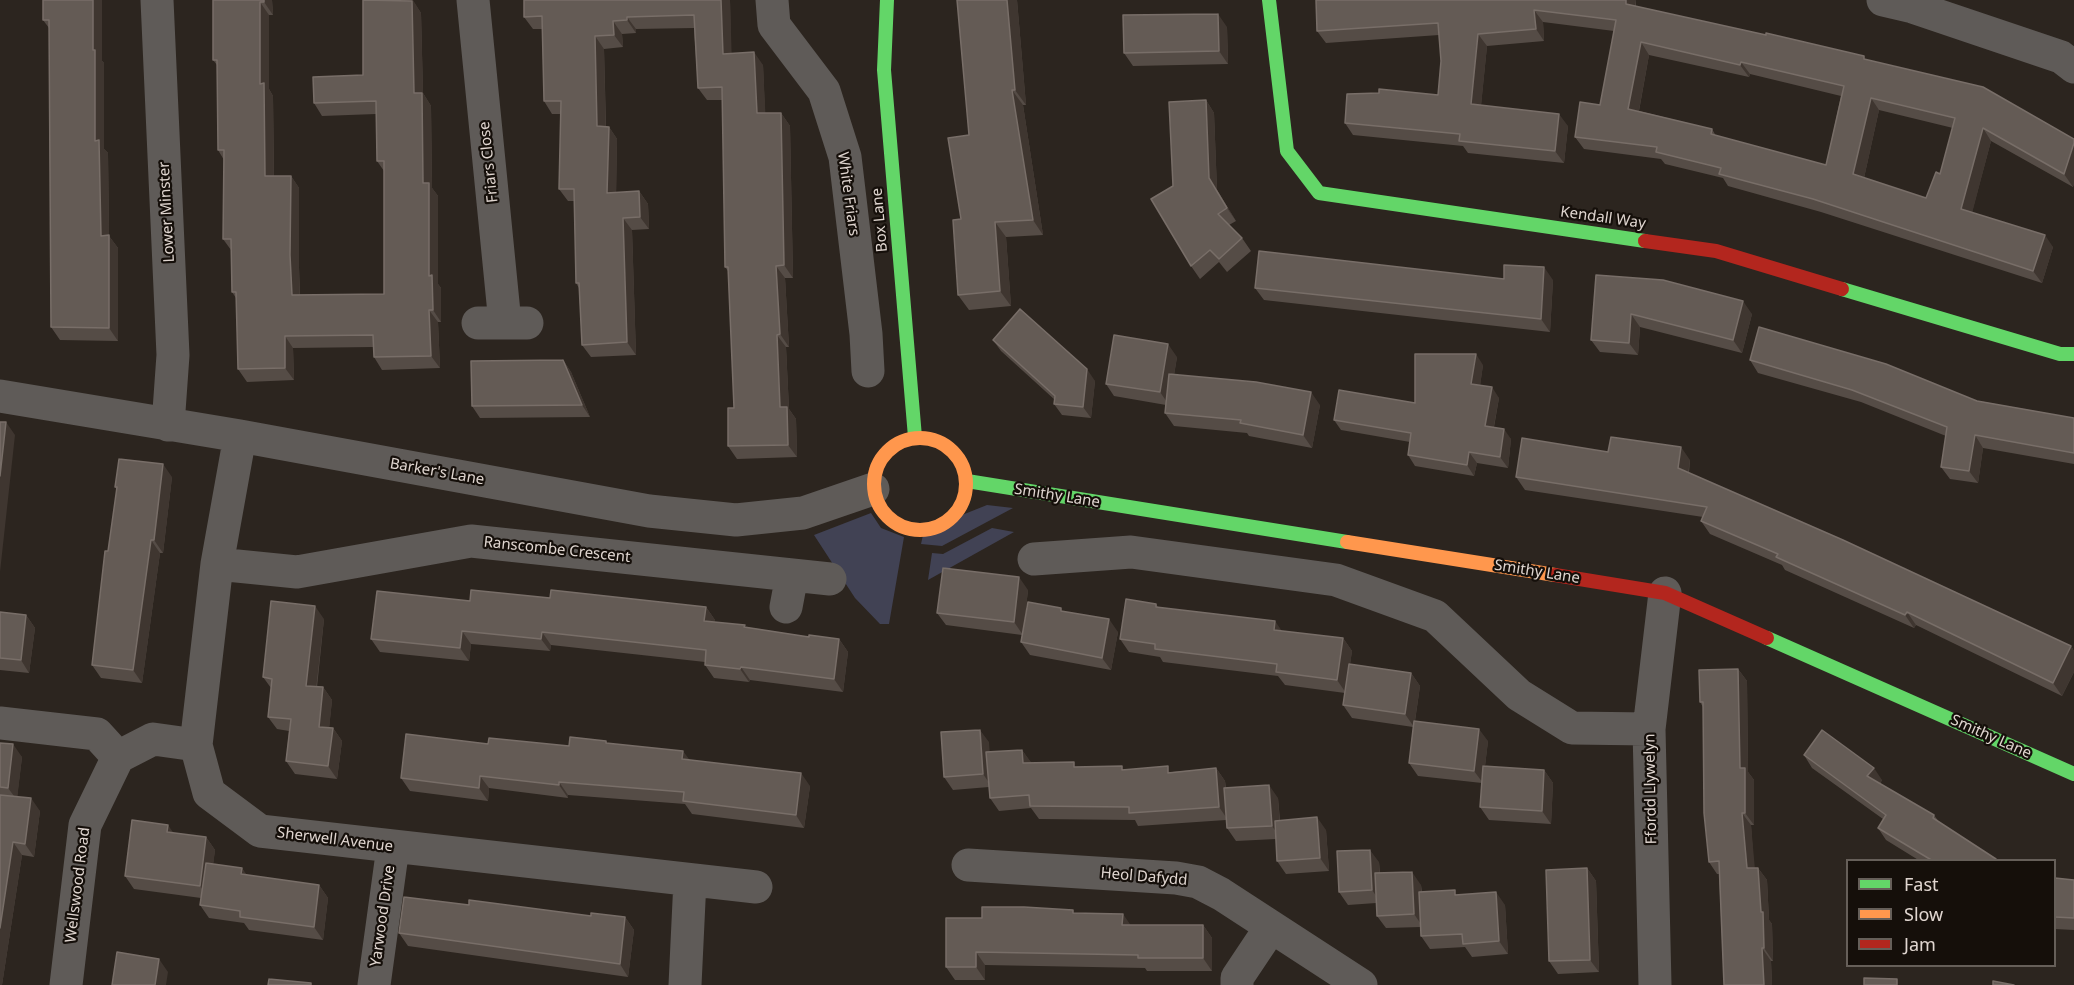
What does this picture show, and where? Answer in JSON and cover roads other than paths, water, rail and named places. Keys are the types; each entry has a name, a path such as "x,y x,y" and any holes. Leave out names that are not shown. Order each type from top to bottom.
{"street":[{"name":"Lower Minster","path":"157,0 173,355 168,424"},
{"name":"Friars Close","path":"473,0 503,323"},
{"name":"White Friars","path":"772,0 774,25 824,91 845,157 866,334 868,371"},
{"name":"Box Lane","path":"887,0 884,70 915,437"},
{"name":"Kendall Way","path":"1269,0 1287,151 1319,194 1716,251 2060,354 2074,354"},
{"path":"1883,0 1912,7 2061,57 2074,67"},
{"name":"Barker's Lane","path":"0,396 240,436 649,511 736,520 803,513 873,489"},
{"name":"Sherwell Avenue","path":"240,436 217,564 196,745 209,793 260,831 756,887"},
{"path":"915,437 930,438 944,443 956,454 963,466 967,481 965,495 952,518 941,526 928,530 914,530 899,526 886,516 878,504 873,489 874,474 879,460 888,449 900,441 915,437"},
{"name":"Smithy Lane","path":"967,481 1665,593 2074,774"},
{"name":"Ranscombe Crescent","path":"217,564 297,572 471,541 830,579"},
{"path":"1034,559 1131,552 1336,580 1435,616 1519,695 1572,728 1649,729"},
{"path":"786,607 792,575"},
{"name":"Ffordd Llywelyn","path":"1655,985 1649,729 1665,593"},
{"path":"0,723 97,734 118,757 153,739 196,745"},
{"name":"Wellswood Road","path":"66,985 84,825 118,757"},
{"name":"Yarwood Drive","path":"374,985 393,847"},
{"name":"Heol Dafydd","path":"968,865 1176,878 1198,882 1221,894 1361,985"},
{"path":"685,985 690,880"},
{"path":"1237,985 1237,978 1271,927"}]}
